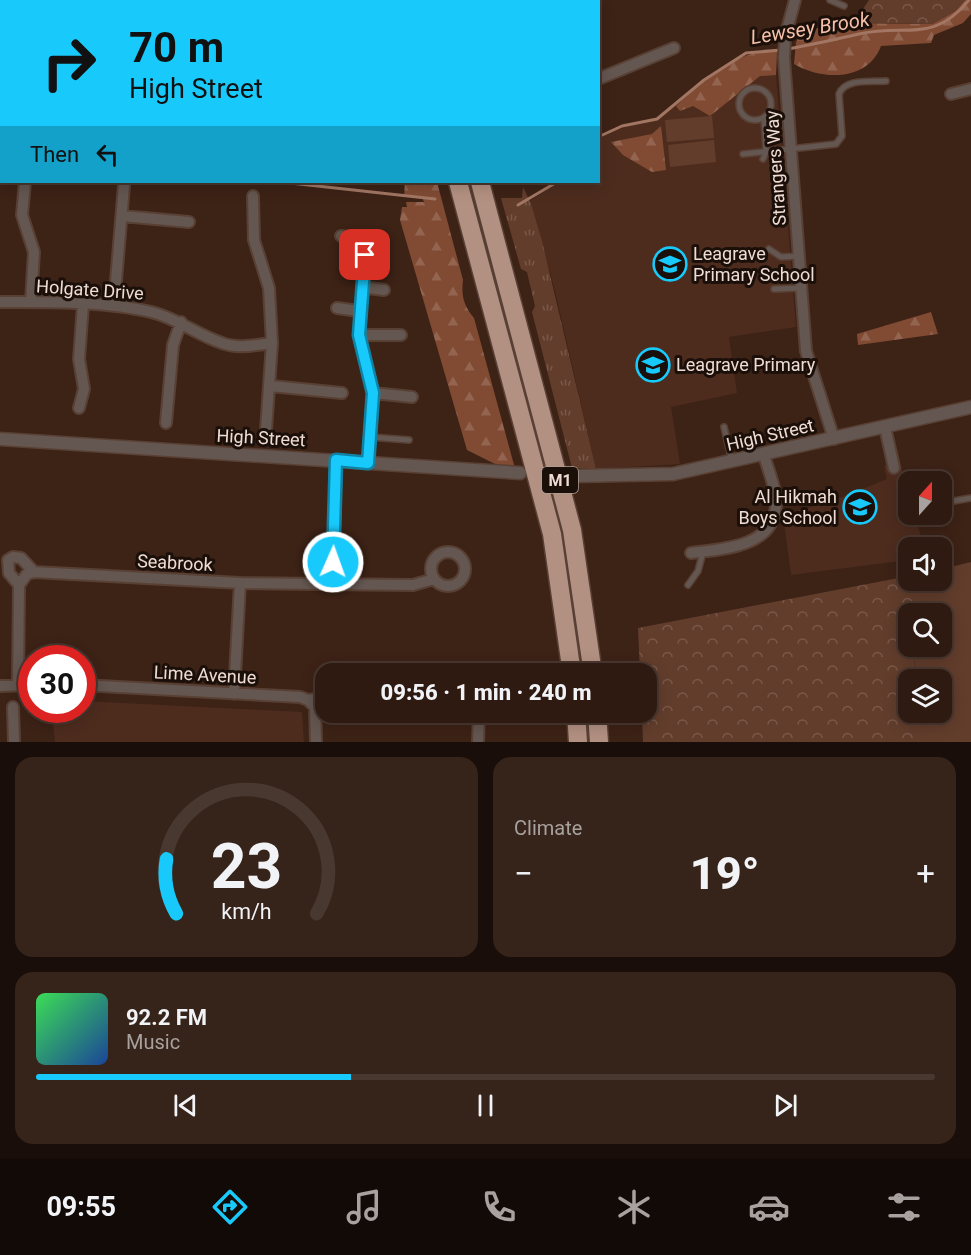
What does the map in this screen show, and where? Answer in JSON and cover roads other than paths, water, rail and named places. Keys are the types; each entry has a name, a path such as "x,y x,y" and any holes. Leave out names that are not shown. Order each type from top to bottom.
{"highway":[{"name":"M1","path":"458,183 552,534 570,663"},
{"name":"M1","path":"480,183 562,489 584,599 592,663"},
{"path":"577,723 578,742"},
{"path":"598,723 599,742"}],"street":[{"name":"Strangers Way","path":"795,0 785,37 784,58 806,351 834,439"},
{"path":"600,78 674,48"},
{"path":"951,94 971,89"},
{"path":"25,183 22,215 34,252 31,302"},
{"path":"114,305 124,185"},
{"path":"253,196 254,240 269,288 272,344 271,386 266,430"},
{"path":"122,216 189,222"},
{"path":"341,236 371,239 359,311 359,335 373,393 368,463"},
{"path":"362,287 384,290"},
{"name":"Holgate Drive","path":"0,302 114,305 152,312 181,322 222,343 243,346 272,344"},
{"path":"79,408 84,389 79,360 83,305"},
{"path":"337,308 359,311"},
{"path":"166,423 173,345 181,322"},
{"path":"359,335 401,335"},
{"path":"271,386 342,393"},
{"path":"373,393 412,397"},
{"name":"High Street","path":"575,476 673,474 971,407"},
{"path":"885,427 894,468"},
{"name":"High Street","path":"0,439 520,473"},
{"path":"697,552 744,544 761,536 772,523 776,503 764,455"},
{"path":"333,584 336,460"},
{"path":"18,645 19,585 27,574 34,572 21,558 13,557 8,560 9,573 19,585"},
{"name":"Seabrook","path":"34,572 240,583 413,585 434,579"},
{"path":"234,694 240,583"},
{"path":"0,686 18,685"},
{"name":"Lime Avenue","path":"96,686 315,699"},
{"path":"308,700 315,706 316,742"},
{"path":"13,707 14,742"},
{"path":"478,742 479,723"}],"lane":[{"path":"830,0 844,6"},
{"path":"743,154 836,144 842,136 838,94 841,89 849,84 886,81"},
{"path":"763,159 766,152 764,118 771,105 768,94 754,88 744,92 739,101 744,116 754,120 764,118"},
{"path":"769,249 781,257 799,256"},
{"path":"774,289 801,288"},
{"path":"724,428 732,462"},
{"path":"370,437 409,440"},
{"path":"952,501 971,498"},
{"path":"688,585 698,571 697,552"}],"waterway":[{"name":"Lewsey Brook","path":"787,49 876,31 930,28 956,14 969,0"},
{"name":"Lewsey Brook","path":"600,136 622,126 657,119 704,80 746,53 781,50"},
{"name":"Lewsey Brook","path":"290,183 435,199"},
{"name":"Lewsey Brook","path":"518,205 555,183"}],"place":[{"name":"Leagrave Primary School","path":"670,264"},
{"name":"Leagrave Primary","path":"653,365"},
{"name":"Al Hikmah Boys School","path":"860,507"}]}
